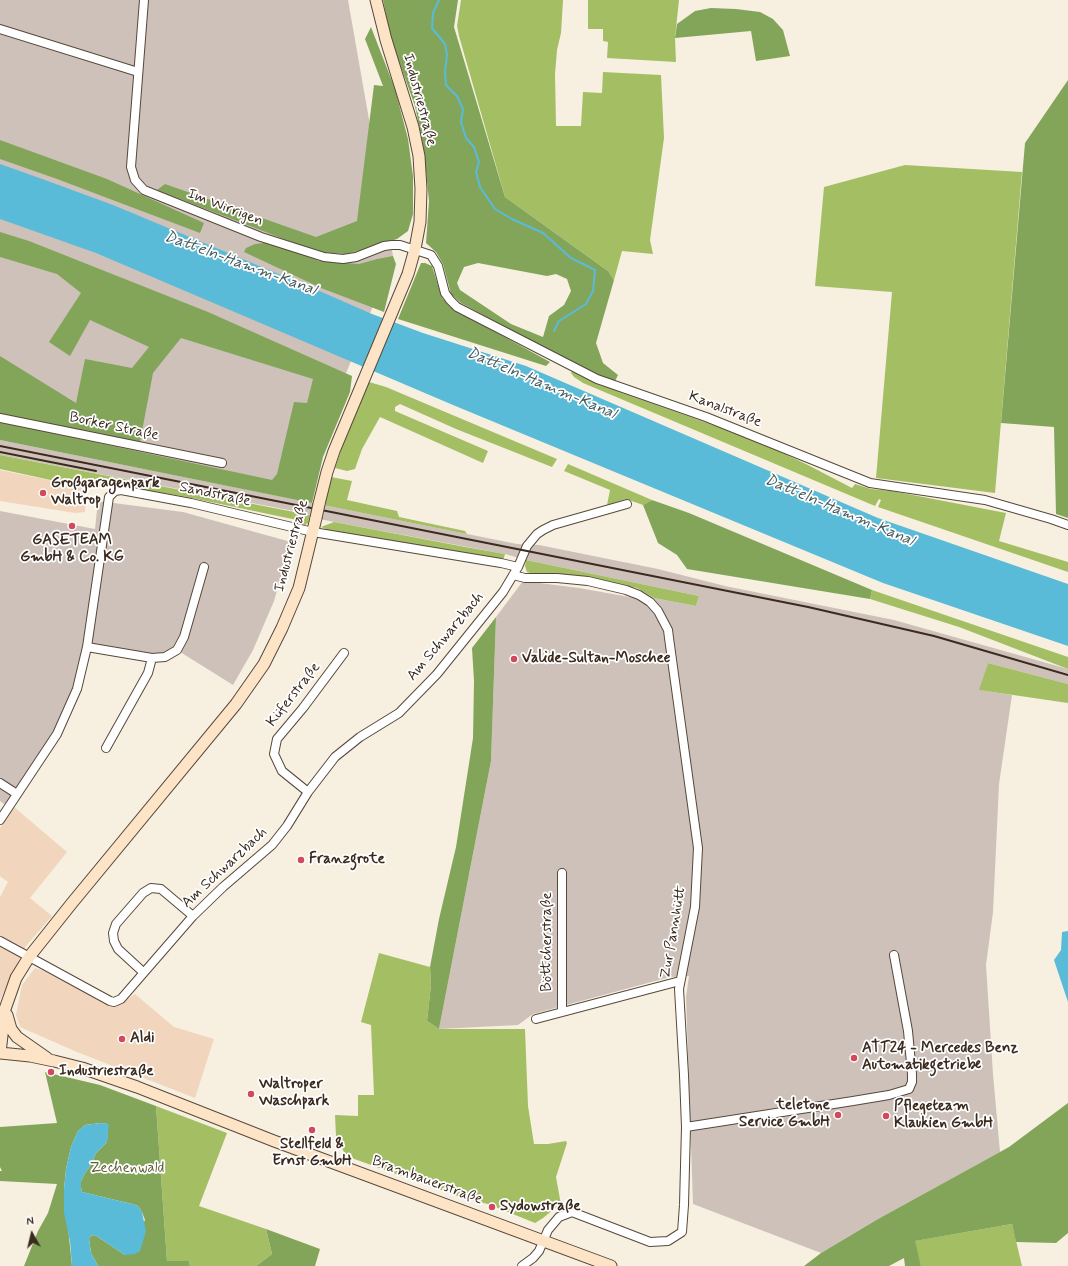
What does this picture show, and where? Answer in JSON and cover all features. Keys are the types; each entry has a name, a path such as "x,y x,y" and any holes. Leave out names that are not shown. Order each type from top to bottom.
{"main road":[{"name":"Industriestraße","path":"0,1053 5,1009 16,978 29,957 236,704 264,664 282,628 299,588 327,472 334,451 408,274 420,222 421,202 419,156 413,127 386,40 376,0"},
{"name":"Brambauerstraße","path":"5,1009 11,1029 17,1037 51,1060"},
{"name":"Brambauerstraße","path":"0,1053 51,1060 82,1068 137,1087 302,1151 611,1266"}],"street":[{"name":"Im Wirrigen","path":"144,0 131,167 135,180 144,190 261,237 324,257 356,257 384,246 392,245 400,245 415,249"},
{"path":"0,29 138,72"},
{"name":"Kanalstraße","path":"415,249 431,255 435,260 441,273 442,286 450,300 457,307 596,379 706,417 870,483 985,500 1051,518 1068,525"},
{"name":"Borker Straße","path":"0,418 222,463"},
{"name":"Sandstraße","path":"0,820 57,734 77,689 86,647 109,497 110,494 115,491 121,490 190,503 313,532 518,567"},
{"name":"Am Schwarzbach","path":"29,957 114,1002 121,999 129,992 143,972 193,916 223,887 272,845 287,826 308,792 335,757 360,738 399,713 437,674 503,592 532,539 543,530 553,525 627,504"},
{"path":"86,647 152,658 165,657 177,650 184,637 204,567"},
{"name":"Zur Pannhütt","path":"513,575 525,578 557,578 588,581 626,590 639,595 650,602 658,611 668,630 698,848 695,907 680,980 679,1007 686,1127 682,1232 668,1241 650,1242 572,1212 559,1217 548,1230 543,1240"},
{"name":"Küferstraße","path":"308,792 282,772 274,754 277,739 303,708 344,653"},
{"path":"106,748 148,673 152,658"},
{"path":"0,782 17,794"},
{"name":"Böttcherstraße","path":"562,873 562,1011"},
{"path":"143,972 118,949 113,937 113,930 116,924 143,892 151,888 161,889 193,916"},
{"path":"0,941 29,957"},
{"path":"686,1127 889,1095 909,1089 912,1082 912,1074 908,1038 894,955"},
{"name":"Böttcherstraße","path":"536,1019 680,980"},
{"path":"522,1266 533,1258 539,1251 543,1240"}],"shaded area":[{"path":"0,0 348,0 393,256 299,491 0,432"},
{"path":"0,440 517,544 539,545 658,569 725,586 894,620 1068,669 1068,684 988,663 980,690 1012,695 999,784 993,912 986,965 1000,1152 878,1219 821,1253 693,1204 686,997 689,976 670,977 533,1014 518,1025 439,1029 491,761 496,617 523,581 579,588 635,598 654,598 696,606 699,596 526,560 505,554 310,517 310,515 299,512 0,455"},
{"name":"Großgaragenpark Waltrop","path":"0,470 77,486 79,482 87,484 85,512 75,513 0,501"},
{"path":"98,501 183,512 291,542 274,601 253,650 233,685 177,650 165,657 87,647 77,689 57,734 17,794 4,804 0,801 0,511 95,529"},
{"path":"14,807 67,852 30,898 52,916 26,946 0,1000 0,897 8,882 0,876 0,828"},
{"path":"35,968 44,971 116,1007 135,994 174,1027 214,1039 195,1098 77,1052 20,1027 16,1015 22,985"}],"green space":[{"path":"383,0 458,0 454,27 505,197 608,271 614,280 596,343 603,363 618,375 615,381 590,373 461,303 451,294 443,264 436,252 426,243 429,201 424,150 415,106 391,39","holes":["478,263 547,276 556,274 567,279 571,291 564,305 549,316 543,337 511,324 460,290 457,283 464,267"]},
{"path":"461,0 563,0 561,33 557,50 555,74 556,126 581,126 583,92 602,93 603,72 661,75 664,138 650,240 653,254 622,251 614,280 608,271 505,197 459,36 457,26"},
{"path":"588,0 679,0 675,38 676,62 607,58 608,42 603,41 603,29 588,29"},
{"path":"711,8 760,12 773,19 783,30 790,56 756,61 751,31 675,38 677,24 695,11"},
{"path":"371,27 395,89 408,139 413,176 413,214 408,231 397,239 347,254 317,252 157,190 165,184 316,237 357,221 374,85 383,86 365,39"},
{"path":"1068,80 1068,518 1056,514 1054,427 1001,423 1025,143"},
{"path":"0,140 107,179 204,223 200,233 0,159"},
{"path":"905,165 1022,172 995,493 876,478 892,292 815,286 824,187"},
{"path":"0,232 29,241 208,312 352,376 350,392 323,457 312,503 0,440 0,422 272,480 277,474 294,402 307,403 313,379 181,338 153,373 140,442 0,415 0,356 76,403 85,359 132,368 149,347 90,320 70,356 49,342 81,293 57,274 0,257"},
{"path":"273,242 319,261 359,264 393,256 396,264 384,312 321,288 244,252 246,248 255,244"},
{"path":"421,263 432,266 442,298 450,307 550,362 546,366 398,319"},
{"path":"572,371 622,393 753,439 852,488 855,484 871,489 892,491 1006,513 999,541 1068,562 1068,572 878,507 881,500 879,499 875,506 583,383 574,377 571,373"},
{"path":"369,382 386,387 557,459 552,467 456,429 400,404 395,407 395,411 488,451 483,463 380,417 362,449 355,469 347,471 335,468"},
{"path":"0,455 310,515 308,523 305,525 296,524 297,520 182,496 113,485 99,487 79,482 78,486 0,469"},
{"path":"568,464 652,500 643,505 626,499 607,505 610,490 564,471"},
{"path":"331,477 352,481 347,500 397,511 399,517 465,531 467,534 323,505"},
{"path":"652,500 689,513 872,590 870,599 687,569 677,555 658,543 643,505"},
{"path":"334,522 505,554 503,561 332,532 321,527"},
{"path":"526,560 699,596 696,606 654,598 637,588 583,576 533,574 527,572 525,566"},
{"path":"872,590 1068,657 1068,669 959,627 870,599"},
{"path":"496,617 491,761 439,1029 427,1021 431,985 430,967 439,919 456,847 473,738 474,681 472,648"},
{"path":"988,663 1068,684 1068,703 979,690"},
{"path":"379,953 430,967 431,985 427,1021 439,1029 525,1029 528,1106 534,1144 548,1144 566,1141 567,1143 556,1177 561,1205 535,1223 488,1204 466,1199 346,1156 336,1136 335,1115 358,1116 358,1095 374,1095 371,1025 361,1022"},
{"name":"Zechenwald","path":"45,1072 100,1085 156,1106 167,1261 189,1261 190,1266 98,1266 91,1253 89,1239 91,1236 95,1235 125,1255 145,1220 138,1206 82,1192 81,1181 85,1173 91,1165 96,1153 107,1142 108,1124 101,1123 85,1125 78,1131 71,1147 66,1169 64,1189 72,1266 24,1266 38,1231 48,1213 57,1184 0,1181 0,1171 2,1171 0,1167 0,1127 57,1123"},
{"path":"1068,1103 1068,1233 1056,1243 1016,1242 1012,1224 915,1241 921,1266 905,1266 904,1258 889,1266 804,1266 821,1253 878,1219 1009,1147"},
{"path":"156,1106 227,1133 199,1206 266,1229 272,1254 256,1266 190,1266 189,1261 167,1261"},
{"path":"1012,1224 1022,1266 921,1266 914,1241"},
{"path":"266,1229 320,1249 315,1266 256,1266 272,1254"}],"water":[{"name":"Datteln-Hamm-Kanal","path":"0,164 113,205 372,314 423,333 526,366 878,518 1068,584 1068,646 883,583 453,405 96,253 0,219"},
{"path":"1068,931 1068,1002 1054,960 1061,950 1062,932"},
{"path":"101,1123 109,1124 107,1142 96,1153 91,1165 81,1181 82,1192 138,1206 142,1212 146,1231 140,1251 135,1254 125,1255 95,1235 91,1236 89,1239 91,1253 98,1266 72,1266 70,1241 64,1213 66,1169 71,1147 78,1131 85,1125"}],"waterway":[{"path":"439,0 433,13 432,28 445,44 447,55 445,72 446,85 457,96 463,109 461,122 466,138 474,147 479,162 476,172 480,187 495,209 512,219 543,233 571,258 595,270 593,291 586,304 559,321 554,331"}],"railway":[{"path":"0,446 808,607 934,636 1068,675"},
{"path":"0,452 96,471"}],"place":[{"name":"Großgaragenpark Waltrop","path":"43,493"},
{"name":"GASETEAM GmbH & Co. KG","path":"72,526"},
{"name":"Valide-Sultan-Moschee","path":"514,659"},
{"name":"Franzgrote","path":"301,860"},
{"name":"Aldi","path":"122,1039"},
{"name":"ATT24 - Mercedes Benz Automatikgetriebe","path":"854,1058"},
{"name":"Industriestraße","path":"51,1072"},
{"name":"Waltroper Waschpark","path":"251,1094"},
{"name":"teletone Service GmbH","path":"838,1115"},
{"name":"Pflegeteam Klaukien GmbH","path":"886,1116"},
{"name":"Stellfeld & Ernst GmbH","path":"312,1130"},
{"name":"Sydowstraße","path":"492,1207"}]}
